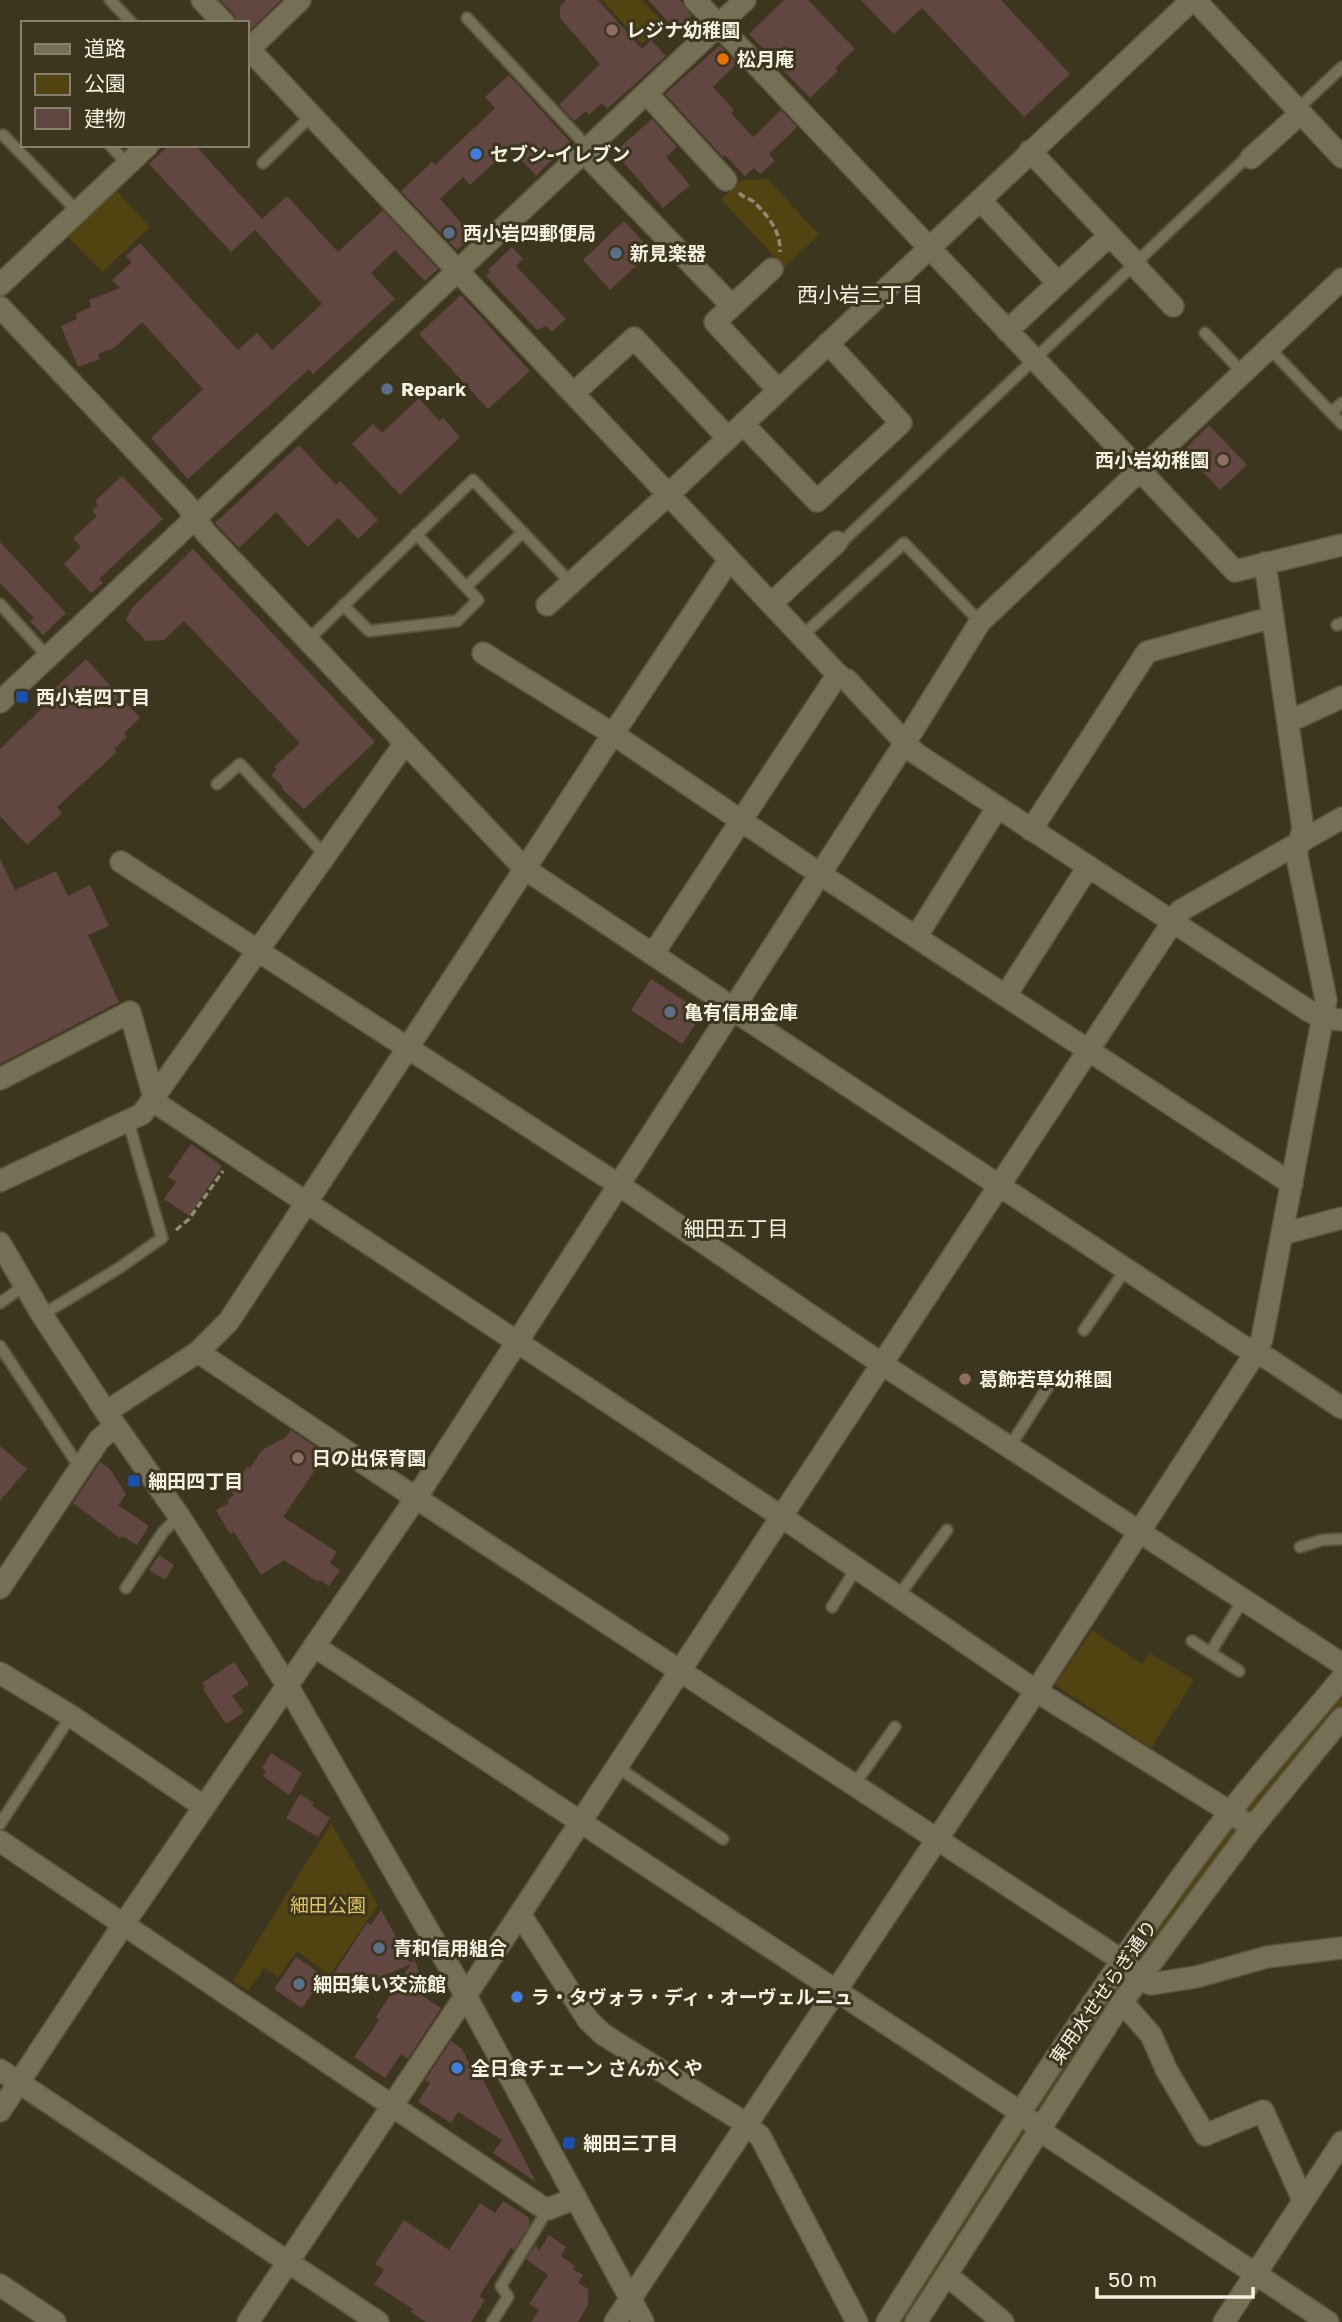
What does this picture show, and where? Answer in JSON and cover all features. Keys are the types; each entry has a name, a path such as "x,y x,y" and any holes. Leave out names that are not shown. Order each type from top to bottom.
{"street":[{"path":"202,0 222,21"},
{"path":"248,48 300,0"},
{"path":"695,0 1235,572 1342,545"},
{"path":"0,702 746,0"},
{"path":"547,605 669,494 1030,151 1194,0 1303,107 1342,157"},
{"path":"248,50 915,753 1172,921 1333,1019"},
{"path":"646,94 726,180"},
{"path":"1251,158 1303,107"},
{"path":"0,285 146,147"},
{"path":"587,151 593,162 732,306"},
{"path":"1030,151 1136,263 1138,269 1172,306"},
{"path":"979,200 1058,282"},
{"path":"1007,331 1110,235"},
{"path":"772,269 715,322 778,390"},
{"path":"0,2110 203,1806 416,1498 981,622 1342,279"},
{"path":"0,307 186,504 205,532 525,869 733,1010 1241,1345 1342,1408"},
{"path":"574,393 634,338 735,431 817,501 901,423 828,343"},
{"path":"771,604 837,542"},
{"path":"3,1575 80,1468 111,1419 198,1352 229,1321 729,560"},
{"path":"615,2322 1036,1691 1262,1339 1292,1184 1333,1019 1326,1000 1298,846 1303,829 1265,563"},
{"path":"1031,830 1147,652 1273,617"},
{"path":"483,653 613,734 820,874 1292,1184"},
{"path":"653,954 838,674"},
{"path":"1288,722 1342,697"},
{"path":"0,1181 142,1114 405,743"},
{"path":"916,937 997,808"},
{"path":"248,2322 617,1768 1172,921 1180,911 1298,846 1342,818"},
{"path":"121,862 619,1185 882,1364 1342,1664"},
{"path":"1006,995 1088,867"},
{"path":"0,1079 130,1012 154,1098 162,1107 899,1595 1036,1691 1252,1828"},
{"path":"1282,1234 1342,1218"},
{"path":"0,1243 42,1315 179,1516 287,1685 466,1996 643,2322"},
{"path":"198,1352 1123,1961 1140,1980 1151,1984 1196,1977 1267,1956 1342,1948"},
{"path":"314,1646 1020,2112 1040,2129 1328,2322"},
{"path":"0,1673 71,1716 203,1806"},
{"name":"東用水せせらぎ通り","path":"887,2322 1020,2112 1123,1961 1230,1812 1342,1678"},
{"path":"916,2322 1122,2002 1252,1828 1342,1718"},
{"path":"0,1841 539,2205 548,2209 576,2198"},
{"path":"520,1914 588,2020 604,2035 747,2125 760,2136 857,2322"},
{"path":"1122,2002 1151,2035 1167,2071 1205,2135 1263,2111 1303,2200"},
{"path":"0,2070 288,2262 367,2319"},
{"path":"1224,2322 1342,2142"},
{"path":"947,2275 1003,2322"},
{"path":"0,2285 55,2322"}],"lane":[{"path":"110,0 130,21"},
{"path":"467,19 579,138 587,151"},
{"path":"1303,107 1342,67"},
{"path":"263,163 312,115"},
{"path":"3,135 78,212"},
{"path":"112,147 128,165"},
{"path":"837,542 842,542 1246,158 1251,158"},
{"path":"1205,333 1243,373"},
{"path":"1269,348 1342,424"},
{"path":"1331,413 1342,403"},
{"path":"307,640 473,480 570,582"},
{"path":"466,587 523,531"},
{"path":"344,605 369,631 457,621 478,600 416,534"},
{"path":"802,636 904,543 981,622"},
{"path":"0,604 48,657"},
{"path":"218,784 240,764 325,855"},
{"path":"42,1315 162,1238 128,1121"},
{"path":"1084,1330 1126,1269"},
{"path":"0,1303 24,1286"},
{"path":"0,1346 80,1468"},
{"path":"1009,1448 1053,1379"},
{"path":"126,1588 163,1532 179,1516"},
{"path":"899,1595 947,1530"},
{"path":"1300,1546 1322,1540 1342,1539"},
{"path":"832,1607 857,1567"},
{"path":"1210,1653 1243,1600"},
{"path":"1192,1642 1239,1671"},
{"path":"0,1824 71,1716"},
{"path":"854,1785 895,1727"},
{"path":"617,1768 723,1839"},
{"path":"492,2322 508,2297 500,2286 548,2209"}],"path":[{"path":"726,180 743,198 751,200 774,225 779,236 780,256 772,269"},
{"path":"162,1238 189,1219 234,1156"}],"green space":[{"path":"602,0 642,0 664,24 642,44"},
{"path":"768,179 819,235 784,267 721,199 742,180"},
{"path":"112,186 150,227 102,272 65,234"},
{"path":"1092,1630 1142,1664 1150,1653 1194,1680 1151,1748 1055,1685"},
{"path":"1342,1681 1342,1709 1250,1824 1233,1812"},
{"path":"1231,1815 1247,1827 1137,1977 1126,1961"},
{"name":"細田公園","path":"331,1823 378,1905 330,1975 297,1951 278,1977 264,1968 248,1991 233,1981"},
{"path":"1124,1965 1135,1979 1040,2125 1023,2111"},
{"path":"1021,2114 1038,2129 913,2322 889,2322"}],"building":[{"path":"220,0 281,0 248,32 248,21 236,21 234,14"},
{"path":"566,0 598,0 642,49 651,40 666,56 607,109 602,103 589,115 586,111 574,121 559,105 600,64 560,18 560,6"},
{"path":"648,0 680,0 692,16 677,31"},
{"path":"784,0 808,0 855,49 835,68 838,71 810,98 749,34"},
{"path":"861,0 1001,0 1070,74 1024,117 922,8 894,34"},
{"path":"720,45 737,63 713,87 734,110 731,113 753,137 781,110 797,127 769,154 775,161 760,174 754,168 745,176 725,155 723,157 665,94"},
{"path":"509,75 570,142 536,176 510,148 470,185 463,177 440,199 473,236 457,250 401,191 432,162 435,165 495,108 485,97"},
{"path":"652,119 677,147 666,157 690,185 663,208 618,156 621,152 618,149"},
{"path":"167,147 197,147 262,219 287,196 338,252 383,210 438,269 425,281 395,250 371,273 395,299 313,374 309,369 188,479 151,438 203,389 142,322 114,348 98,354 100,359 78,367 61,326 77,319 75,314 91,307 89,300 120,288 112,280 132,262 126,256 140,243 238,350 257,333 272,350 322,304 255,230 231,252 149,164"},
{"path":"624,221 652,251 610,290 583,260"},
{"path":"512,247 523,259 516,266 566,319 552,332 546,326 537,330 486,276 490,272 488,270"},
{"path":"461,295 530,371 488,409 419,334"},
{"path":"419,398 439,421 443,418 460,437 400,495 352,444 373,424 382,433"},
{"path":"1209,425 1247,465 1220,490 1183,451"},
{"path":"299,445 336,485 340,481 378,520 358,539 338,518 308,547 276,512 239,548 215,523"},
{"path":"122,476 163,519 99,579 103,583 91,593 64,564 81,547 73,538 97,516 92,511 98,505 95,501"},
{"path":"0,542 66,613 43,635 30,621 34,618 0,583"},
{"path":"193,549 375,742 304,809 271,775 277,769 274,767 300,743 184,621 164,640 146,641 126,620 132,608"},
{"path":"86,659 140,718 124,733 127,737 114,749 117,752 57,807 62,813 27,845 0,816 0,749 59,692 55,688"},
{"path":"0,859 15,890 56,871 68,896 90,885 109,926 88,935 119,1002 0,1064"},
{"path":"651,979 703,1013 682,1044 631,1010"},
{"path":"191,1144 222,1166 189,1216 164,1199 176,1182 168,1177"},
{"path":"291,1430 329,1456 320,1469 317,1467 283,1517 337,1552 330,1563 340,1570 329,1586 284,1560 261,1575 234,1532 230,1534 216,1510 229,1503 227,1500 234,1495 229,1487 236,1483 247,1467 250,1468 262,1450 286,1437"},
{"path":"0,1446 27,1469 0,1501"},
{"path":"100,1462 110,1469 126,1494 118,1505 149,1526 137,1545 122,1536 120,1538 73,1503"},
{"path":"159,1555 174,1565 165,1580 149,1570"},
{"path":"234,1662 249,1684 232,1696 244,1712 226,1724 203,1689 205,1687 202,1683"},
{"path":"271,1753 302,1773 289,1795 263,1776 266,1771 262,1768"},
{"path":"300,1794 330,1818 318,1837 286,1818"},
{"path":"381,1910 403,1949 399,1955 412,1963 414,1959 424,1984 418,1993 441,2008 408,2059 401,2054 385,2078 354,2057 379,2020 376,2017 411,1964 338,1995 325,1987 367,1923 371,1925"},
{"path":"296,1957 324,1976 302,2008 274,1989"},
{"path":"451,2041 462,2049 475,2074 482,2078 536,2182 493,2153 502,2140 458,2112 451,2123 418,2102 430,2083 425,2080"},
{"path":"503,2201 528,2217 530,2224 479,2296 485,2300 471,2322 426,2322 411,2312 413,2309 374,2284 384,2270 375,2264 404,2220 449,2250 480,2203 495,2213"},
{"path":"549,2235 566,2247 561,2256 583,2275 578,2283 588,2289 588,2305 578,2322 531,2322 539,2310 529,2304 548,2275 526,2259 536,2244 539,2251"}],"place":[{"name":"レジナ幼稚園","path":"612,30"},
{"name":"松月庵","path":"723,59"},
{"name":"セブン-イレブン","path":"476,154"},
{"name":"西小岩四郵便局","path":"449,233"},
{"name":"新見楽器","path":"616,253"},
{"name":"Repark","path":"387,389"},
{"name":"西小岩幼稚園","path":"1223,460"},
{"name":"西小岩四丁目","path":"22,697"},
{"name":"亀有信用金庫","path":"670,1012"},
{"name":"葛飾若草幼稚園","path":"965,1379"},
{"name":"日の出保育園","path":"298,1458"},
{"name":"細田四丁目","path":"134,1481"},
{"name":"青和信用組合","path":"379,1948"},
{"name":"細田集い交流館","path":"299,1984"},
{"name":"ラ・タヴォラ・ディ・オーヴェルニュ","path":"517,1997"},
{"name":"全日食チェーン さんかくや","path":"457,2068"},
{"name":"細田三丁目","path":"569,2143"}],"district":[{"name":"西小岩三丁目","path":"860,295"},
{"name":"細田五丁目","path":"736,1229"}]}
